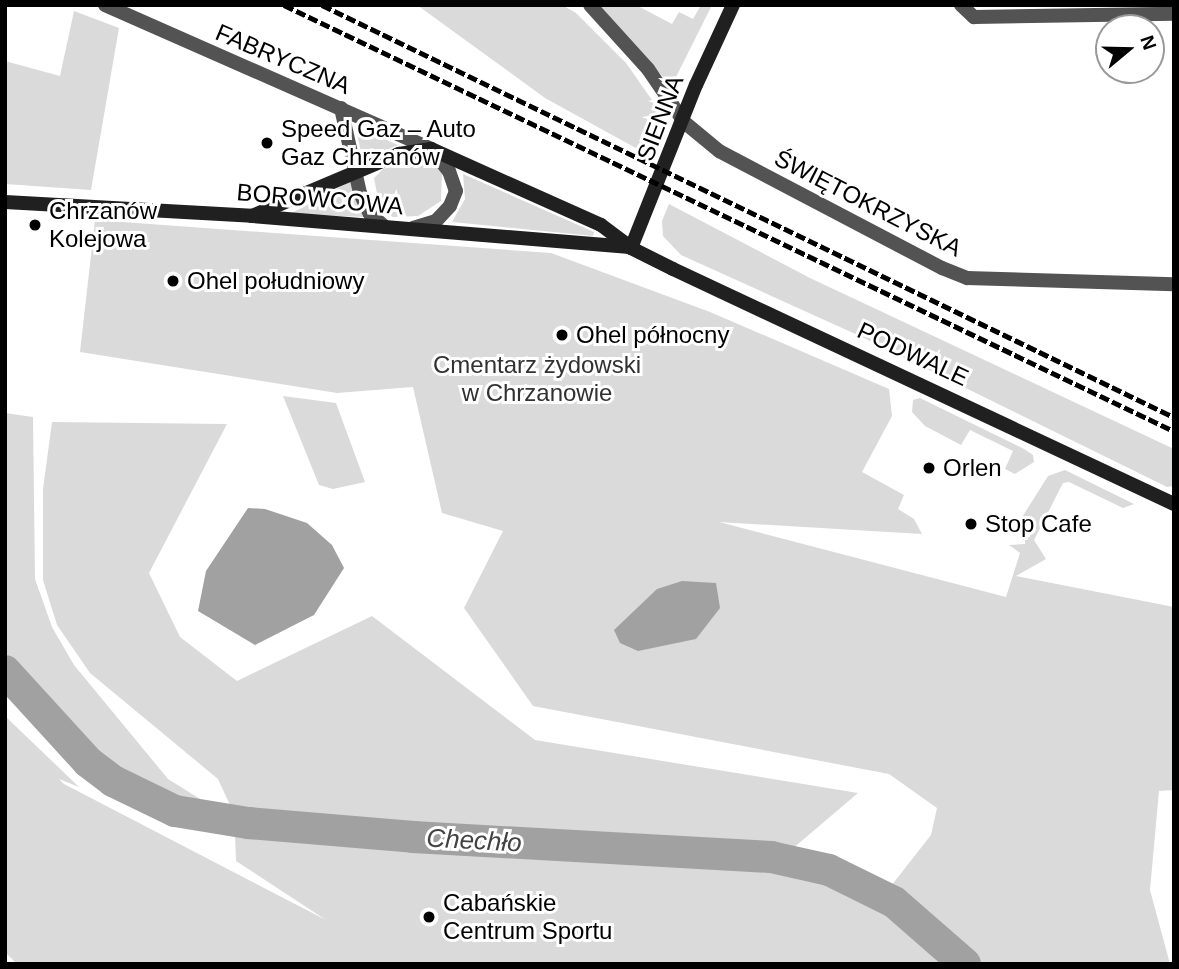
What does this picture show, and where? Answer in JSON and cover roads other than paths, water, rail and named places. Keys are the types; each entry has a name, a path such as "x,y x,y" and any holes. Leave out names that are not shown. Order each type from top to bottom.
{"street":[{"name":"FABRYCZNA","path":"105,5 601,225 631,248"},
{"name":"ŚWIĘTOKRZYSKA","path":"590,5 648,69 684,122 719,151 967,278 1174,284"},
{"name":"SIENNA","path":"631,248 733,5"},
{"path":"961,5 974,17 1174,14"},
{"path":"341,108 370,214 385,227"},
{"path":"252,216 415,149 431,149 449,171 456,191 450,206 436,221 411,229"},
{"name":"BOROWCOWA","path":"5,202 252,216 631,248"},
{"name":"PODWALE","path":"631,248 1174,504"}],"waterway":[{"name":"Chechło","path":"5,671 88,762 113,781 175,811 248,823 413,837 771,857 829,870 894,902 965,964"},
{"path":"5,691 15,682"}],"railway":[{"path":"284,5 1174,431"},
{"path":"322,5 1174,417"}],"place":[{"name":"Speed Gaz – Auto Gaz Chrzanów","path":"267,143"},
{"name":"Chrzanów Kolejowa","path":"35,225"},
{"name":"Ohel południowy","path":"173,281"},
{"name":"Ohel północny","path":"562,335"},
{"name":"Orlen","path":"929,468"},
{"name":"Stop Cafe","path":"971,524"},
{"name":"Cabańskie Centrum Sportu","path":"429,917"}],"park label":[{"name":"Cmentarz żydowski w Chrzanowie","path":"537,379"}]}
